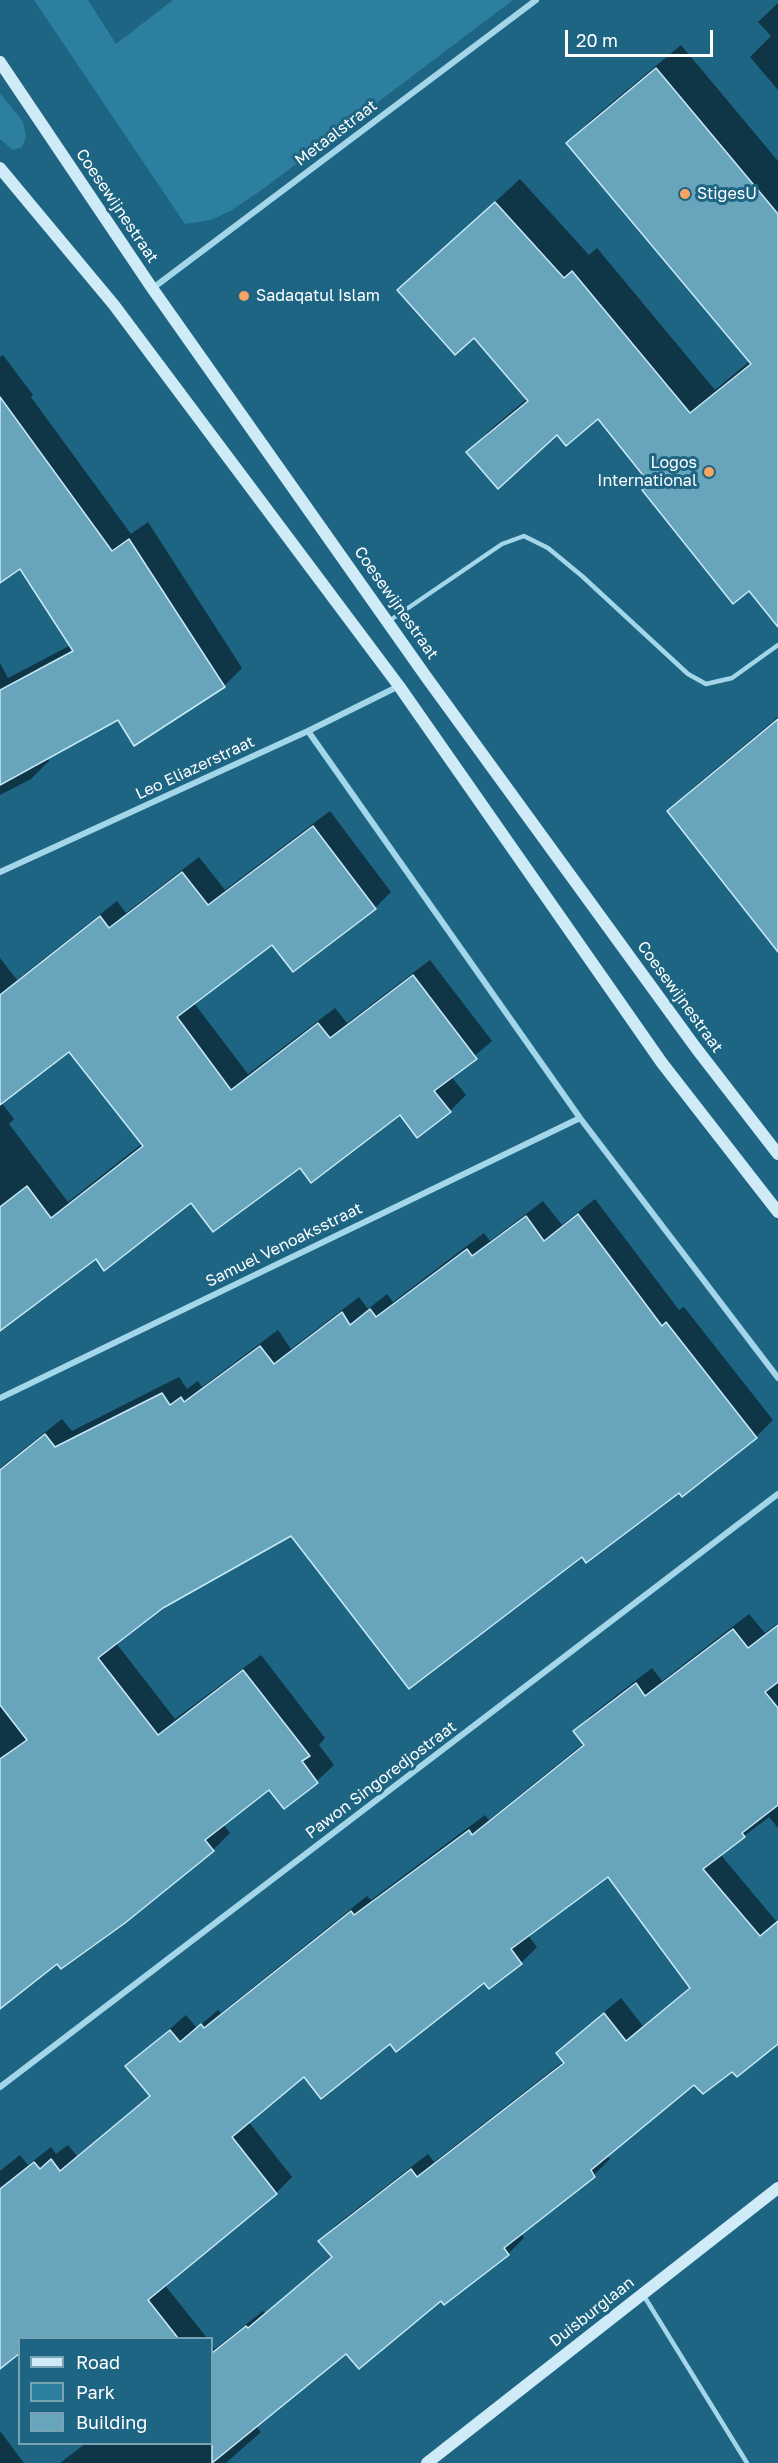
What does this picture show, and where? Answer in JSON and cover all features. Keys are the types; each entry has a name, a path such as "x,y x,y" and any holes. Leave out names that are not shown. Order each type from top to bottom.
{"main road":[{"name":"Coesewijnestraat","path":"0,62 152,288 427,678 696,1048 778,1154"},
{"path":"0,168 114,305 399,686 662,1063 778,1212"},
{"name":"Duisburglaan","path":"427,2463 778,2188"}],"street":[{"name":"Metaalstraat","path":"152,288 536,0"},
{"name":"Leo Eliazerstraat","path":"0,872 308,731 399,686"},
{"path":"308,731 580,1118 778,1378"},
{"name":"Samuel Venoaksstraat","path":"0,1398 580,1118"},
{"name":"Pawon Singoredjostraat","path":"0,2087 778,1494"}],"lane":[{"path":"389,621 502,543 524,536 548,548 582,576 688,674 706,684 732,678 778,645"},
{"path":"643,2294 747,2463"}],"green space":[{"path":"34,0 88,0 116,44 173,0 513,0 263,189 232,210 211,220 185,224"},
{"path":"0,93 23,122 26,137 22,147 13,150 0,139"}],"building":[{"path":"656,68 778,214 778,627 749,591 733,604 642,490 650,484 598,419 566,446 557,435 498,489 466,452 528,401 474,338 455,355 397,290 495,202 564,278 572,271 690,413 751,364 566,143"},
{"path":"0,397 112,551 129,539 225,687 134,746 118,720 0,785 0,690 73,651 20,569 0,583"},
{"path":"778,719 778,952 667,811"},
{"path":"313,826 376,909 293,972 272,945 177,1017 231,1090 318,1023 330,1038 413,975 477,1059 434,1091 451,1112 417,1138 400,1115 311,1183 300,1168 213,1232 191,1203 104,1271 96,1259 0,1331 0,1207 27,1186 51,1218 143,1146 69,1052 0,1105 0,995 100,916 109,928 182,872 208,905"},
{"path":"578,1214 662,1326 666,1322 757,1438 682,1497 679,1493 586,1563 582,1557 409,1689 291,1536 163,1608 98,1658 158,1735 243,1670 310,1756 302,1761 318,1783 284,1809 269,1790 205,1840 214,1851 125,1923 61,1969 57,1964 0,2009 0,1759 27,1740 0,1705 0,1470 45,1434 55,1447 162,1393 170,1405 181,1397 184,1402 260,1346 274,1364 342,1312 350,1325 370,1309 376,1317 467,1249 472,1256 526,1216 544,1241"},
{"path":"778,1625 778,1682 765,1692 778,1708 778,1805 742,1833 745,1837 703,1869 760,1936 778,1921 778,2044 737,2077 732,2072 703,2094 694,2085 591,2170 595,2177 504,2248 509,2255 444,2305 441,2301 359,2369 346,2354 212,2463 213,2352 246,2326 248,2328 332,2257 318,2241 411,2169 417,2177 564,2063 556,2053 604,2013 626,2041 690,1988 608,1877 511,1949 522,1964 489,1989 484,1983 396,2052 390,2044 321,2099 304,2077 232,2137 277,2194 148,2300 177,2337 18,2337 18,2355 0,2369 0,2189 34,2162 40,2169 51,2159 60,2171 150,2096 125,2066 170,2030 180,2042 201,2024 204,2028 351,1911 354,1915 469,1830 472,1835 584,1745 573,1731 636,1683 645,1696 733,1629 748,1648"}],"place":[{"name":"StigesU","path":"685,194"},
{"name":"Sadaqatul Islam","path":"244,296"},
{"name":"Logos International","path":"709,472"}]}
